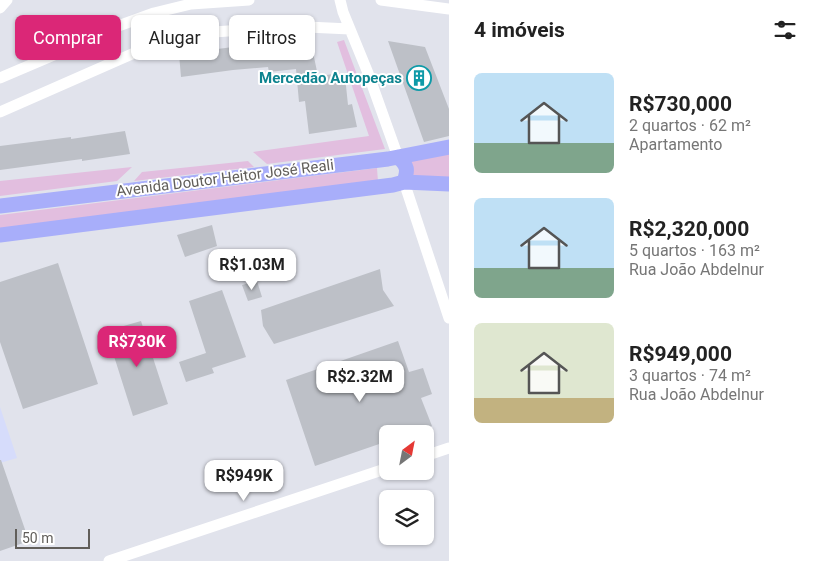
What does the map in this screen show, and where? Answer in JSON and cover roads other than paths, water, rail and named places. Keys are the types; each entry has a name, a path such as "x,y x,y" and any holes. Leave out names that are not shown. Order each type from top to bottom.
{"main road":[{"name":"Avenida Doutor Heitor José Reali","path":"0,206 393,158 449,147"},
{"path":"393,158 405,163 407,172 398,183 384,175 383,168 393,158"},
{"name":"Avenida Doutor Heitor José Reali","path":"0,235 398,183 449,184"}],"street":[{"path":"0,8 7,0"},
{"path":"0,78 110,29 154,13 190,4 249,0"},
{"path":"340,0 368,73 393,158"},
{"path":"381,0 449,9"},
{"path":"0,112 157,43 202,33 307,27 350,29"},
{"path":"398,183 449,318"},
{"path":"434,453 449,448"},
{"path":"109,561 379,471"}],"place":[{"name":"Mercedão Autopeças","path":"419,78"}]}
